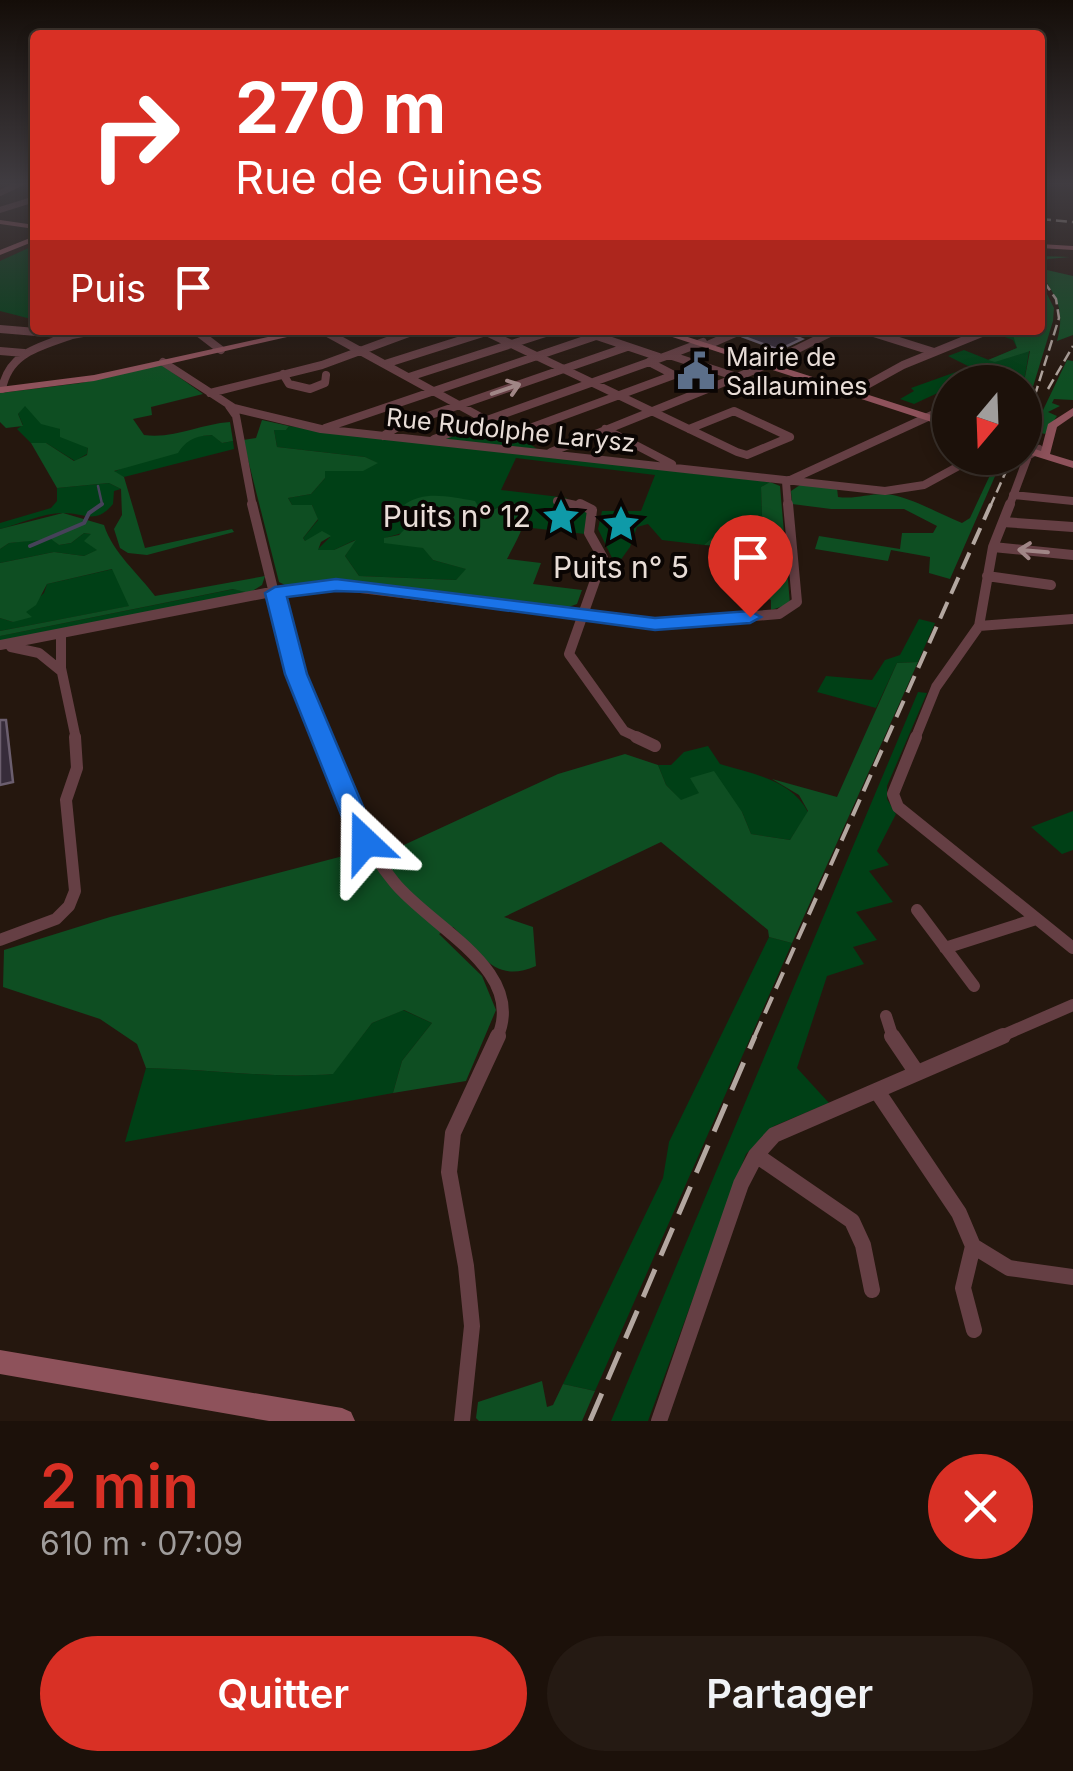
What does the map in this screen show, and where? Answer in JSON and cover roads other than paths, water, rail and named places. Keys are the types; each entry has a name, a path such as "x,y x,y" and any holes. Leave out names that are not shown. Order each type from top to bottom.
{"main road":[{"path":"1,390 94,378 290,335"},
{"path":"674,335 703,343"},
{"path":"680,335 929,416"},
{"path":"767,364 932,417"},
{"path":"1042,438 1073,411"},
{"path":"1042,452 1073,462"},
{"path":"0,1362 342,1421"}],"street":[{"path":"0,329 30,332"},
{"path":"1,390 6,368 24,353 72,335"},
{"path":"202,335 221,350"},
{"path":"331,335 486,420"},
{"path":"210,394 404,335"},
{"path":"385,364 472,335"},
{"path":"493,335 650,411 747,455 790,438 734,411 688,428"},
{"path":"409,377 540,335"},
{"path":"593,335 659,357"},
{"path":"430,440 728,335"},
{"path":"547,454 737,377 826,335"},
{"path":"880,335 934,352"},
{"path":"856,392 976,335"},
{"path":"321,429 596,336"},
{"path":"383,436 399,426 627,347"},
{"path":"0,351 24,353"},
{"path":"670,354 737,377"},
{"name":"Rue Rudolphe Larysz","path":"163,362 235,411 321,429 885,490 924,486 943,475"},
{"path":"519,432 674,375 649,362"},
{"path":"283,374 288,384 310,389 325,383 326,375"},
{"path":"534,403 561,417"},
{"path":"235,411 240,454 296,674 372,854 394,884 493,976 503,997 503,1024 453,1133 449,1151 449,1172 474,1301 475,1347 462,1421"},
{"path":"0,645 275,593 350,585 666,624 779,614 794,608 796,592 786,482 929,416"},
{"path":"604,430 681,469"},
{"path":"1022,475 993,548 978,626 936,687 894,789 894,802 909,819 1073,948"},
{"path":"1013,495 1073,501"},
{"path":"557,500 592,510 590,533 603,565 569,654 624,731 655,746"},
{"path":"1003,522 1073,527"},
{"path":"993,548 1073,555"},
{"path":"987,576 1051,585"},
{"path":"978,626 1073,619"},
{"path":"0,940 48,924 66,910 75,895 78,876 66,800 78,767 60,670 62,634"},
{"path":"0,645 39,654 60,670"},
{"path":"917,910 974,986"},
{"path":"945,948 1036,919"},
{"path":"658,1421 735,1199 756,1156 774,1136 1073,1005"},
{"path":"886,1016 890,1033 917,1073"},
{"path":"878,1091 959,1213 973,1246 1009,1268 1073,1277"},
{"path":"756,1156 852,1220 862,1233 865,1268 872,1290"},
{"path":"973,1246 962,1268 966,1312 974,1330"}],"waterway":[{"path":"98,486 102,504"},
{"path":"30,546 84,523 89,513 102,504"},
{"path":"98,507 102,504"}],"railway":[{"path":"1042,372 1059,318 1056,299 1045,283"},
{"path":"1048,389 1073,346"},
{"path":"990,507 1004,475"},
{"path":"754,1038 991,504"},
{"path":"590,1421 755,1036"}],"place":[{"name":"Mairie de Sallaumines","path":"696,371"},
{"name":"Puits n° 12","path":"561,517"},
{"name":"Puits n° 5","path":"621,524"}]}
